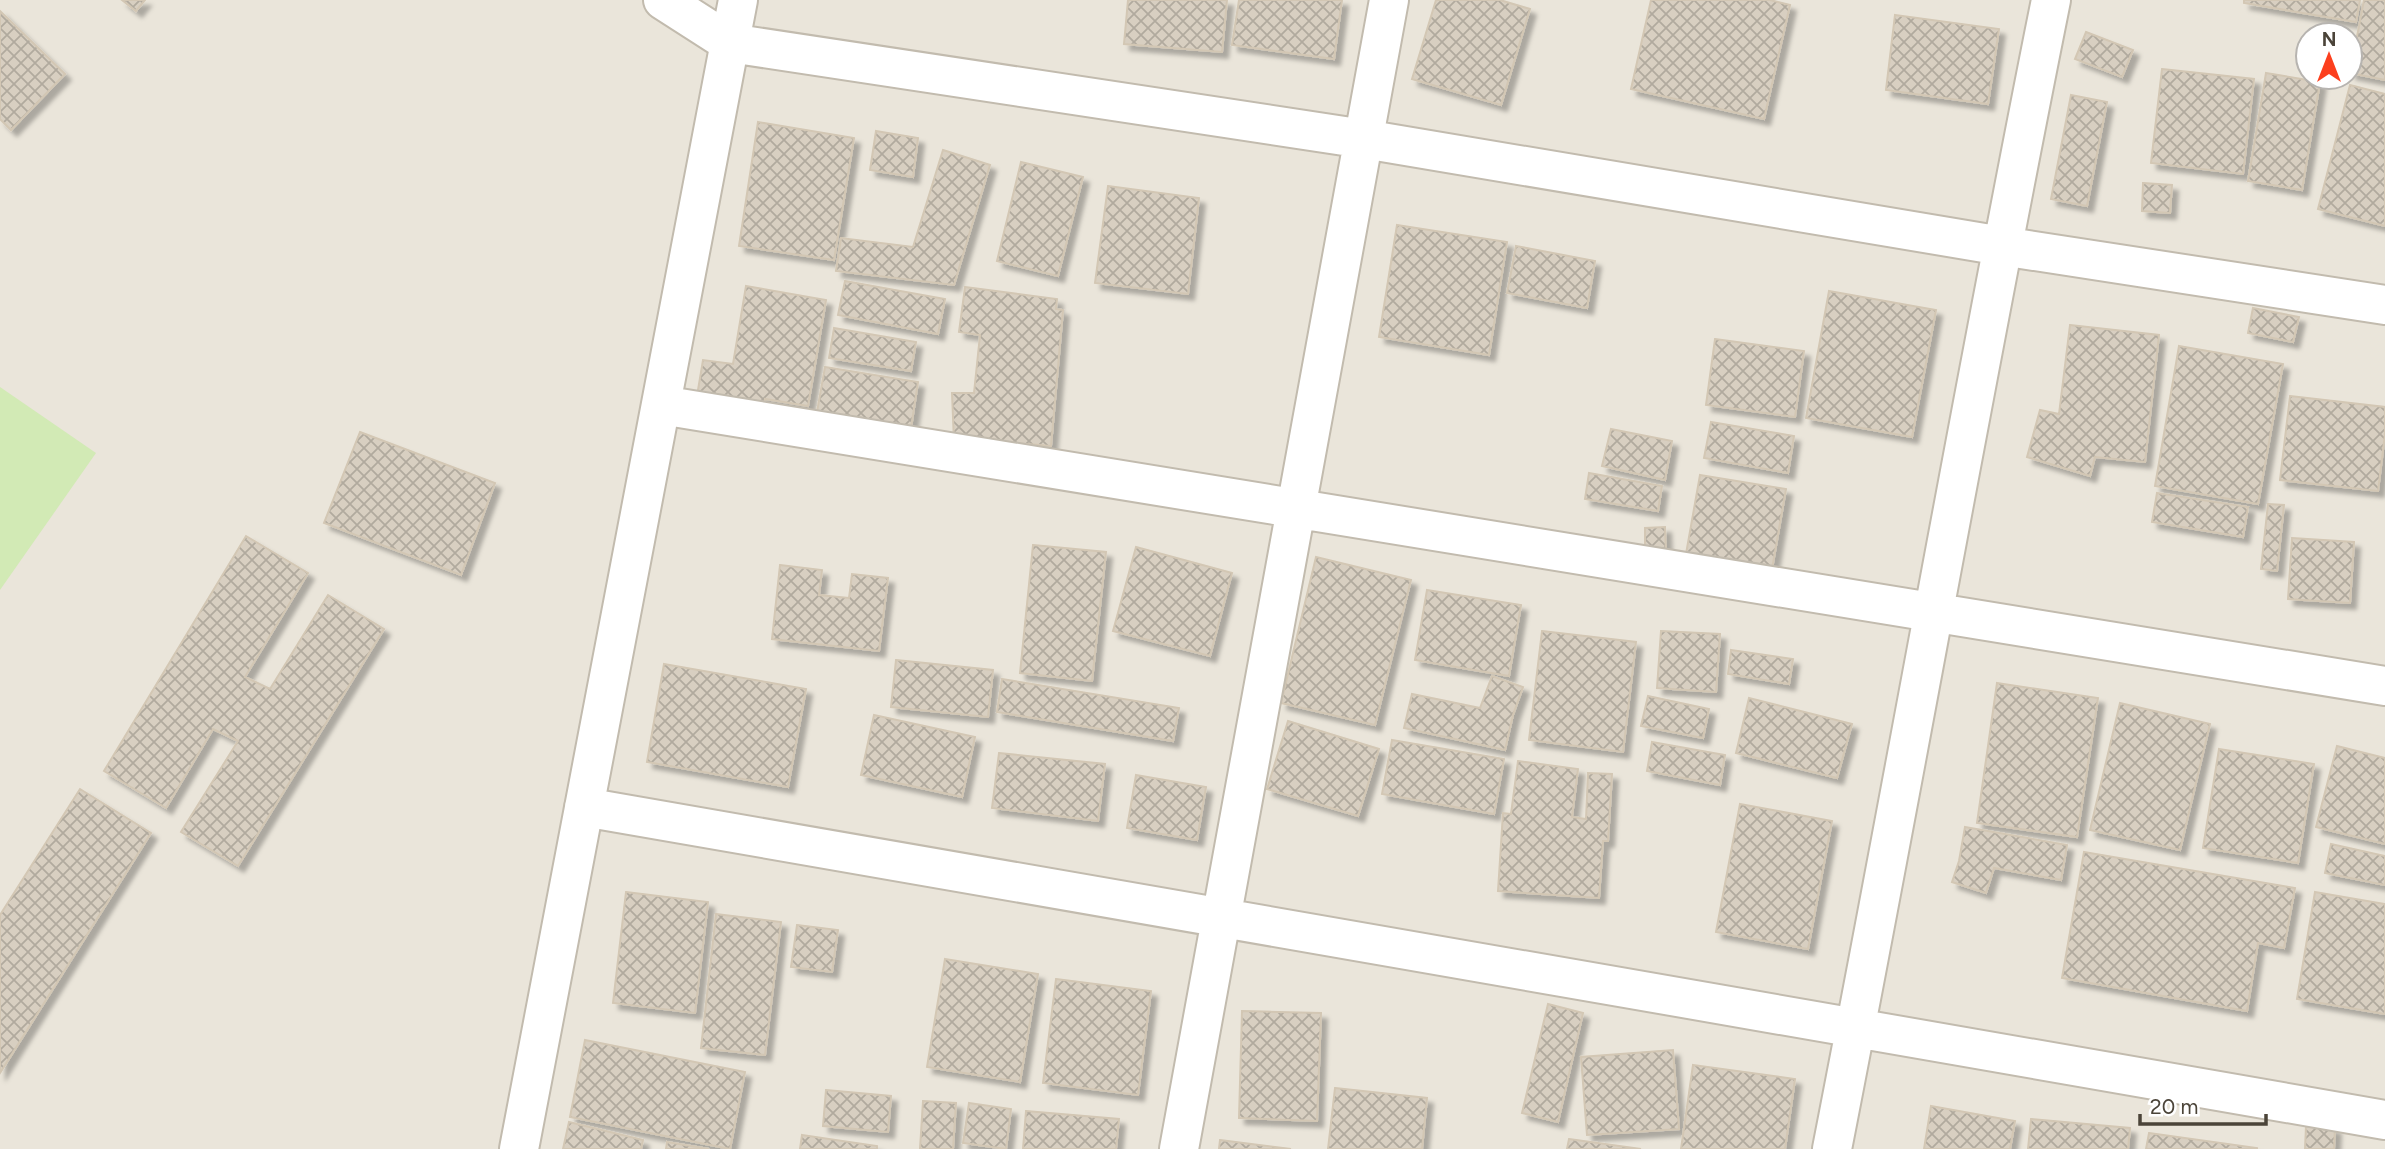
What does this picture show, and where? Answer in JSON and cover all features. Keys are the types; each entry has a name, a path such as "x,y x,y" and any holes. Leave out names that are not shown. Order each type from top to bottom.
{"street":[{"path":"663,0 730,43 1364,139 2001,246 2385,305"},
{"path":"519,1149 738,0"},
{"path":"1179,1149 1389,0"},
{"path":"1832,1149 1935,613 2001,246 2050,0"},
{"path":"660,405 2385,686"},
{"path":"584,807 2385,1120"}],"shaded area":[{"path":"0,0 2385,0 2385,1149 0,1149"}],"green space":[{"path":"0,387 96,453 0,590"}],"building":[{"path":"122,0 145,0 136,11"},
{"path":"1128,0 1227,0 1222,52 1124,44"},
{"path":"1239,0 1342,0 1334,59 1232,45"},
{"path":"1436,0 1500,0 1530,9 1501,105 1412,79"},
{"path":"1651,0 1770,0 1790,5 1764,119 1631,89"},
{"path":"2244,0 2360,0 2356,21 2244,3"},
{"path":"2364,0 2385,0 2385,80 2364,76 2364,21 2360,21"},
{"path":"0,11 65,74 11,130 0,119"},
{"path":"1895,15 1999,29 1988,104 1886,90"},
{"path":"2086,32 2133,50 2122,77 2075,59"},
{"path":"2162,69 2254,79 2243,174 2151,163"},
{"path":"2266,73 2294,78 2294,91 2318,91 2302,190 2248,181"},
{"path":"2364,89 2385,94 2385,226 2318,209 2348,91 2364,91"},
{"path":"2071,95 2107,102 2087,206 2051,199"},
{"path":"758,122 854,138 834,260 739,246"},
{"path":"876,131 918,138 913,177 870,170"},
{"path":"943,150 990,165 954,285 836,271 841,238 913,247"},
{"path":"1021,162 1083,177 1058,276 997,261"},
{"path":"2143,183 2172,185 2170,213 2142,211"},
{"path":"1108,186 1199,198 1188,294 1095,283"},
{"path":"1397,225 1507,242 1489,355 1379,337"},
{"path":"1516,246 1595,261 1587,308 1507,293"},
{"path":"845,281 945,299 938,334 838,315"},
{"path":"746,286 826,300 808,406 765,399 764,407 697,396 703,360 733,364"},
{"path":"965,287 1057,299 1056,309 1063,310 1051,446 992,441 954,442 952,393 974,393 980,335 959,332"},
{"path":"1829,291 1936,310 1912,437 1806,418"},
{"path":"2253,308 2299,317 2293,342 2248,333"},
{"path":"2070,325 2159,335 2145,462 2095,457 2090,476 2027,457 2040,410 2059,414"},
{"path":"834,328 916,342 911,371 829,358"},
{"path":"1715,339 1804,351 1795,417 1706,405"},
{"path":"2179,346 2283,364 2258,504 2155,486"},
{"path":"825,367 918,382 911,428 817,412"},
{"path":"2290,396 2385,407 2385,434 2378,491 2280,480"},
{"path":"1711,422 1794,436 1788,473 1704,458"},
{"path":"1611,429 1672,441 1665,480 1602,466"},
{"path":"360,432 495,483 461,575 324,523"},
{"path":"1589,473 1662,486 1658,511 1585,499"},
{"path":"1700,475 1786,489 1772,569 1686,554"},
{"path":"2157,493 2248,507 2243,537 2152,522"},
{"path":"2268,504 2284,505 2277,571 2261,569"},
{"path":"1665,527 1666,552 1645,552 1645,528"},
{"path":"246,536 308,573 245,677 270,689 328,595 384,629 238,866 181,832 238,741 213,729 166,808 104,771"},
{"path":"2292,538 2354,542 2350,603 2288,599"},
{"path":"1033,545 1106,552 1092,681 1020,673"},
{"path":"1136,547 1232,573 1210,656 1113,631"},
{"path":"1316,557 1411,580 1375,725 1281,703"},
{"path":"780,565 822,570 819,595 849,598 852,574 888,578 879,651 772,639"},
{"path":"1427,590 1521,605 1509,676 1415,660"},
{"path":"1542,631 1636,642 1623,752 1529,740"},
{"path":"1661,631 1720,634 1716,692 1657,688"},
{"path":"1731,650 1793,659 1789,684 1728,674"},
{"path":"896,660 993,670 988,717 891,707"},
{"path":"664,664 806,689 788,787 647,762"},
{"path":"1492,676 1523,687 1505,750 1404,728 1412,694 1480,708"},
{"path":"1002,679 1179,708 1173,741 997,712"},
{"path":"1997,683 2098,698 2077,837 1977,823"},
{"path":"1648,696 1709,709 1703,738 1641,726"},
{"path":"1749,698 1852,724 1837,778 1736,753"},
{"path":"2120,703 2210,724 2180,850 2090,830"},
{"path":"874,715 975,737 962,797 861,775"},
{"path":"1288,721 1379,749 1358,816 1267,789"},
{"path":"1392,740 1504,759 1494,814 1382,794"},
{"path":"1652,742 1725,755 1720,785 1647,771"},
{"path":"2337,746 2385,758 2385,844 2316,827"},
{"path":"2219,749 2314,764 2298,863 2203,848"},
{"path":"999,753 1105,764 1098,821 992,808"},
{"path":"1518,761 1578,769 1572,817 1586,819 1588,773 1612,774 1608,841 1603,841 1599,898 1498,891 1503,813 1511,814"},
{"path":"1136,775 1206,787 1197,840 1127,828"},
{"path":"80,789 151,833 0,1073 0,915"},
{"path":"1740,804 1832,821 1808,949 1716,932"},
{"path":"1965,827 2067,845 2061,880 1994,868 1986,893 1952,882"},
{"path":"2331,844 2385,856 2385,885 2325,873"},
{"path":"2084,852 2295,888 2284,948 2258,943 2247,1011 2062,978"},
{"path":"626,892 708,902 695,1013 613,1003"},
{"path":"2315,892 2385,904 2385,1014 2297,999"},
{"path":"716,914 781,922 765,1055 701,1048"},
{"path":"797,925 838,930 832,972 791,967"},
{"path":"945,959 1038,974 1020,1082 927,1067"},
{"path":"1056,979 1151,991 1138,1095 1043,1083"},
{"path":"1548,1004 1583,1013 1558,1122 1522,1113"},
{"path":"1242,1011 1321,1013 1317,1121 1239,1118"},
{"path":"585,1040 745,1072 730,1149 570,1117"},
{"path":"1673,1050 1679,1129 1587,1135 1581,1057"},
{"path":"1693,1065 1795,1079 1785,1149 1681,1149"},
{"path":"1335,1088 1427,1098 1422,1149 1328,1149"},
{"path":"826,1090 891,1096 888,1132 823,1126"},
{"path":"923,1101 956,1103 953,1149 920,1149"},
{"path":"969,1103 1011,1109 1006,1149 963,1143"},
{"path":"1931,1106 2015,1121 2010,1149 1924,1149"},
{"path":"1026,1111 1119,1119 1116,1149 1023,1149"},
{"path":"2031,1119 2130,1128 2128,1149 2028,1149"},
{"path":"569,1122 643,1140 641,1149 563,1149"},
{"path":"2306,1126 2335,1128 2334,1149 2305,1149"},
{"path":"2149,1133 2257,1148 2257,1149 2146,1149"},
{"path":"802,1135 877,1146 877,1149 800,1149"},
{"path":"1569,1139 1641,1149 1567,1149"},
{"path":"1220,1140 1291,1149 1219,1149"},
{"path":"667,1142 709,1149 666,1149"}]}
